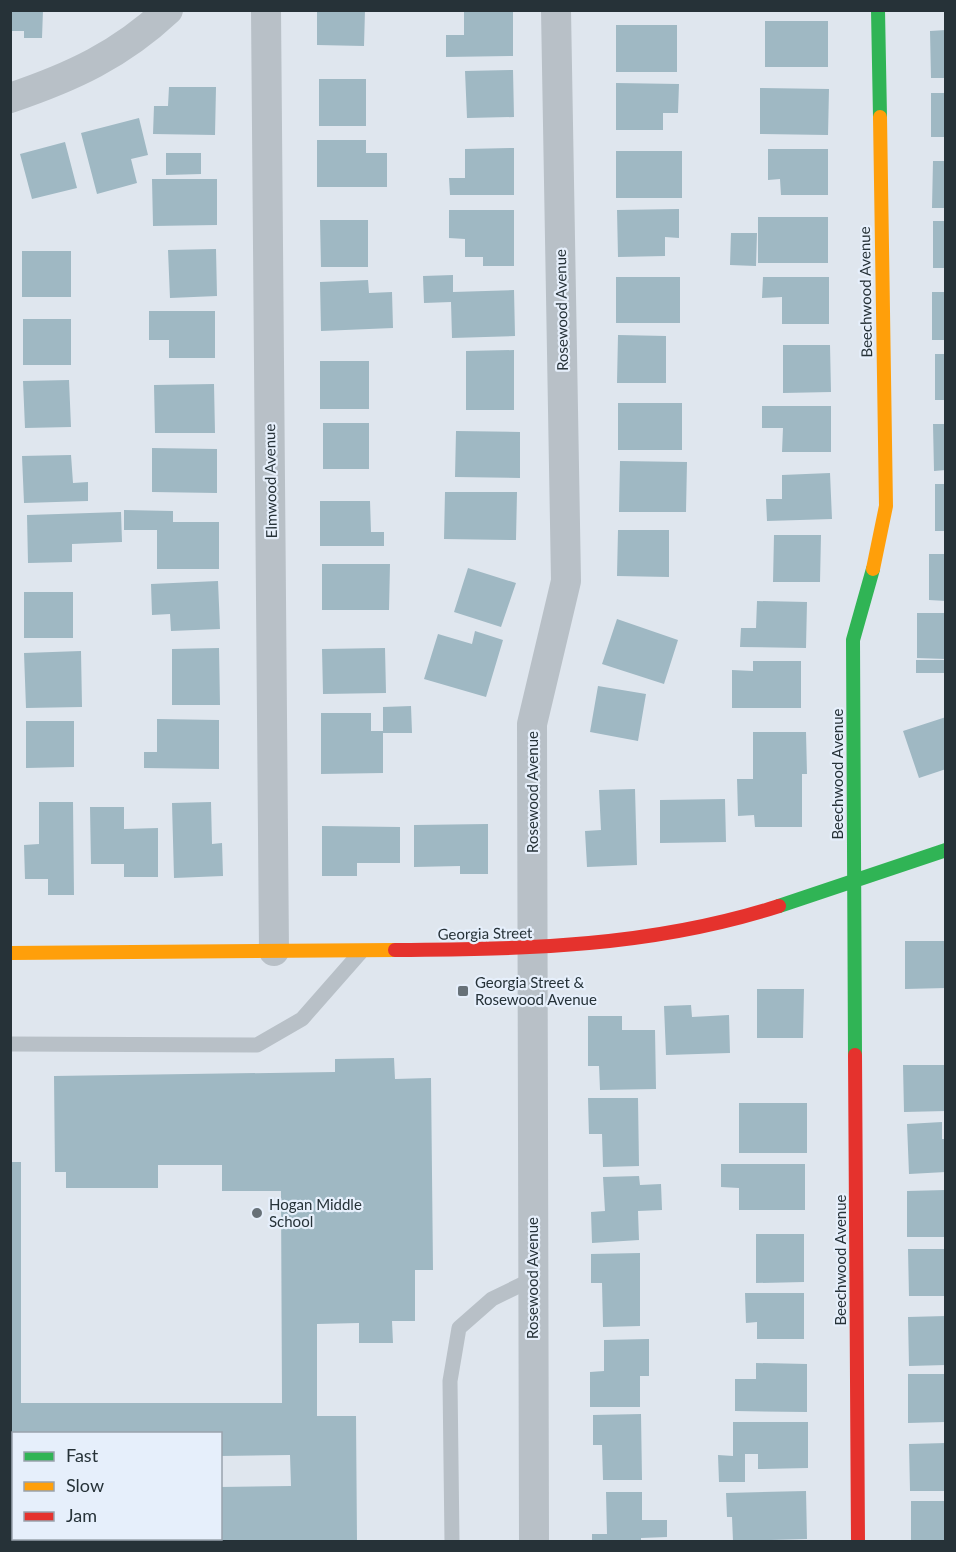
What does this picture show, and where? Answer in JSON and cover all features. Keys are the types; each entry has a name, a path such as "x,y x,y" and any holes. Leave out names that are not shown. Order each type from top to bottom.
{"street":[{"path":"10,98 64,80 111,56 168,10"},
{"name":"Elmwood Avenue","path":"266,10 274,951"},
{"name":"Rosewood Avenue","path":"534,1542 531,1280 534,949 532,724 566,581 556,10"},
{"name":"Beechwood Avenue","path":"858,1542 853,640 878,549 886,506 878,10"},
{"name":"Georgia Street","path":"10,953 534,949 613,942 678,932 750,915 945,850"}],"lane":[{"path":"10,1044 257,1045 302,1019 362,950"},
{"path":"452,1542 450,1382 459,1329 492,1299 531,1280"}],"building":[{"path":"10,10 43,10 42,38 24,38 24,31 10,31"},
{"path":"317,10 365,10 364,46 317,45"},
{"path":"464,10 513,10 513,56 446,57 446,35 464,35"},
{"path":"765,21 828,21 828,67 765,67"},
{"path":"616,25 677,25 677,72 616,72"},
{"path":"946,30 946,78 931,78 930,31"},
{"path":"513,70 514,117 467,118 465,71"},
{"path":"319,79 366,79 366,126 319,126"},
{"path":"616,83 679,84 678,113 663,113 663,130 616,130"},
{"path":"169,87 216,87 215,135 153,134 154,106 168,106"},
{"path":"760,88 829,89 828,135 760,134"},
{"path":"931,93 946,93 946,137 931,137"},
{"path":"139,118 148,155 131,159 137,183 97,194 81,133"},
{"path":"317,140 366,140 366,153 387,153 387,187 317,187"},
{"path":"65,142 77,188 32,199 20,154"},
{"path":"514,148 514,195 450,195 449,178 465,178 465,149"},
{"path":"768,149 828,149 828,195 781,195 780,179 768,180"},
{"path":"616,151 682,151 682,198 616,198"},
{"path":"166,153 201,153 201,174 166,175"},
{"path":"933,161 946,161 946,208 932,208"},
{"path":"152,179 217,179 217,225 153,226"},
{"path":"679,209 679,238 665,237 665,256 618,257 617,210"},
{"path":"449,210 514,210 514,266 483,266 483,257 465,257 465,239 449,238"},
{"path":"758,217 828,217 828,263 758,263"},
{"path":"320,220 368,220 368,267 321,267"},
{"path":"933,221 946,221 946,268 933,268"},
{"path":"731,233 757,233 756,266 730,265"},
{"path":"216,249 217,296 170,298 168,250"},
{"path":"22,251 71,251 71,297 22,297"},
{"path":"453,275 453,292 514,290 515,336 452,338 451,302 424,303 423,276"},
{"path":"616,277 680,277 680,323 616,323"},
{"path":"763,277 829,277 829,324 782,324 782,297 762,298"},
{"path":"368,280 369,293 392,292 393,328 321,331 320,282"},
{"path":"932,292 946,292 946,340 932,340"},
{"path":"149,311 215,311 215,358 169,358 169,340 149,340"},
{"path":"23,319 71,319 71,365 23,365"},
{"path":"618,335 666,336 666,383 617,383"},
{"path":"783,345 830,345 831,392 783,393"},
{"path":"514,350 514,410 466,410 466,351"},
{"path":"935,354 946,354 946,400 935,400"},
{"path":"320,361 369,361 369,409 320,409"},
{"path":"69,380 71,427 25,428 23,381"},
{"path":"214,384 215,433 155,433 154,385"},
{"path":"618,403 682,403 682,450 618,450"},
{"path":"762,406 831,406 831,452 782,452 783,428 762,428"},
{"path":"323,423 369,423 369,469 323,469"},
{"path":"933,424 946,424 946,470 934,471"},
{"path":"456,431 520,432 520,478 455,477"},
{"path":"152,448 217,449 217,493 152,492"},
{"path":"71,455 73,483 88,482 88,501 24,503 22,456"},
{"path":"620,461 687,462 686,512 619,512"},
{"path":"830,473 832,519 767,521 766,499 782,499 782,475"},
{"path":"935,484 946,484 946,531 935,531"},
{"path":"445,492 517,492 516,540 444,539"},
{"path":"320,501 370,501 371,532 384,532 384,546 320,546"},
{"path":"124,510 173,511 173,522 219,522 219,569 157,569 157,530 124,530"},
{"path":"121,512 122,542 72,544 72,562 28,563 27,515"},
{"path":"618,530 669,530 669,577 617,576"},
{"path":"774,535 821,535 820,582 773,582"},
{"path":"929,554 946,554 946,601 929,600"},
{"path":"322,564 390,564 389,610 322,610"},
{"path":"468,568 516,583 501,627 454,612"},
{"path":"218,581 220,629 171,631 170,614 152,615 151,584"},
{"path":"24,592 73,592 73,638 24,638"},
{"path":"757,601 807,602 806,648 740,647 741,628 756,628"},
{"path":"917,613 946,613 946,659 917,658"},
{"path":"617,619 678,640 664,684 602,664"},
{"path":"475,631 503,640 486,697 424,679 438,634 472,644"},
{"path":"219,648 220,705 172,705 172,649"},
{"path":"385,648 386,693 323,694 322,649"},
{"path":"81,651 82,707 26,708 24,653"},
{"path":"916,660 946,660 946,673 916,673"},
{"path":"753,661 801,661 801,708 732,708 732,670 753,671"},
{"path":"598,686 646,694 638,741 590,732"},
{"path":"411,706 412,733 383,733 383,773 321,774 321,713 371,713 371,731 383,731 383,707"},
{"path":"946,717 946,769 919,778 903,731"},
{"path":"157,719 219,720 219,769 144,768 144,752 157,752"},
{"path":"26,721 74,721 74,767 26,768"},
{"path":"753,732 806,732 807,774 802,774 802,827 755,827 754,815 738,816 737,779 753,779"},
{"path":"635,789 637,865 587,867 585,831 601,830 599,790"},
{"path":"725,799 726,842 660,843 660,800"},
{"path":"39,802 73,802 74,895 48,895 48,879 25,879 24,845 39,844"},
{"path":"211,802 212,844 222,843 223,876 174,878 172,803"},
{"path":"90,807 124,807 124,829 158,828 158,877 124,877 124,864 91,864"},
{"path":"488,824 488,874 460,874 460,866 414,867 414,825"},
{"path":"322,826 400,827 400,863 357,863 357,876 322,876"},
{"path":"905,941 946,941 946,988 905,989"},
{"path":"757,989 804,989 803,1038 757,1038"},
{"path":"691,1005 692,1017 729,1015 730,1053 666,1055 664,1006"},
{"path":"588,1016 622,1016 622,1030 655,1030 656,1089 600,1090 599,1066 588,1066"},
{"path":"394,1058 395,1079 431,1078 433,1270 415,1270 415,1321 392,1321 393,1343 359,1343 359,1323 317,1324 317,1416 356,1416 357,1542 70,1542 70,1540 222,1540 222,1487 291,1486 290,1455 222,1456 222,1432 12,1432 12,1458 10,1458 10,1162 21,1162 21,1403 282,1403 281,1191 222,1191 222,1165 158,1165 158,1188 66,1188 66,1172 55,1172 54,1076 335,1072 335,1059"},
{"path":"903,1065 946,1065 946,1111 904,1112"},
{"path":"588,1098 638,1098 639,1166 603,1167 602,1134 589,1134"},
{"path":"739,1103 807,1103 807,1153 739,1153"},
{"path":"942,1122 942,1139 946,1139 946,1172 909,1174 907,1124"},
{"path":"721,1164 805,1164 805,1210 739,1210 739,1188 721,1187"},
{"path":"639,1176 640,1185 661,1184 662,1210 638,1211 639,1240 592,1243 591,1212 605,1211 603,1177"},
{"path":"946,1190 946,1237 907,1237 907,1191"},
{"path":"756,1234 804,1234 804,1282 756,1283"},
{"path":"908,1249 946,1249 946,1296 909,1296"},
{"path":"640,1253 640,1326 603,1327 602,1283 591,1283 591,1254"},
{"path":"745,1293 804,1293 804,1339 757,1339 757,1322 746,1323"},
{"path":"946,1316 946,1365 909,1366 908,1317"},
{"path":"649,1339 649,1376 640,1376 640,1407 590,1407 590,1372 604,1371 604,1340"},
{"path":"756,1363 807,1364 807,1412 735,1411 735,1379 756,1379"},
{"path":"908,1374 946,1374 946,1422 908,1423"},
{"path":"641,1414 642,1480 603,1480 602,1445 593,1445 593,1415"},
{"path":"733,1422 808,1422 808,1468 758,1469 758,1454 745,1454 745,1482 719,1482 718,1455 733,1456"},
{"path":"946,1443 946,1491 910,1491 909,1444"},
{"path":"806,1491 807,1539 733,1541 732,1517 727,1517 726,1493"},
{"path":"606,1492 642,1492 642,1520 667,1520 667,1537 641,1538 641,1542 592,1542 592,1534 607,1534"},
{"path":"911,1501 946,1501 946,1542 911,1542"}],"traffic: fast":[{"path":"878,10 880,117"},
{"path":"855,1055 853,640 873,569"},
{"path":"779,906 946,850"}],"traffic: slow":[{"path":"873,569 886,506 880,117"},
{"path":"10,953 395,950"}],"traffic: jam":[{"path":"395,950 541,946 636,938 731,920 779,906"},
{"path":"855,1055 858,1542"}],"place":[{"name":"Georgia Street & Rosewood Avenue","path":"463,991"},
{"name":"Hogan Middle School","path":"257,1213"}]}
